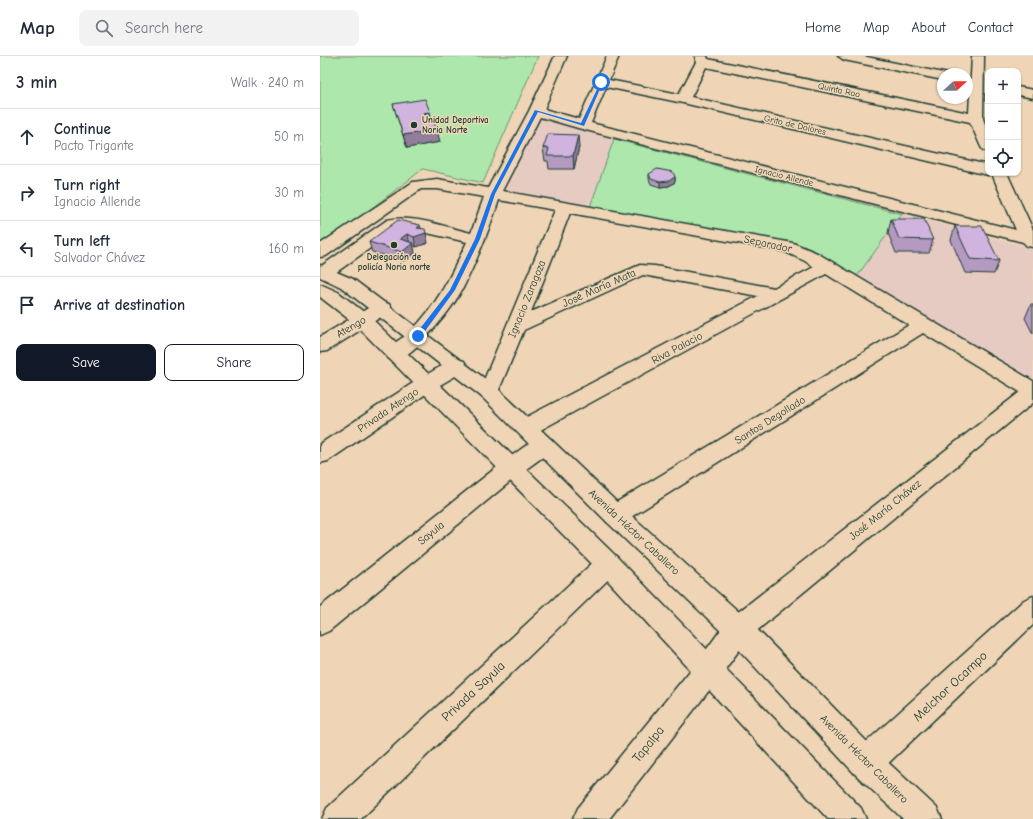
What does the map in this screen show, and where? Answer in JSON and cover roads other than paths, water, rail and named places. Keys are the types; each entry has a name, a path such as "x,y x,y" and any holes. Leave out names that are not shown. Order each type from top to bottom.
{"street":[{"path":"395,353 418,336 452,290 477,239 493,194 536,111 561,56"},
{"path":"583,125 613,56"},
{"path":"844,56 937,75"},
{"path":"978,56 976,119 985,140"},
{"path":"684,99 702,59"},
{"name":"Quinta Roo","path":"702,59 976,119"},
{"name":"Grito de Dolores","path":"601,82 684,99 985,169"},
{"path":"1021,92 1033,94"},
{"name":"Ignacio Allende","path":"536,111 583,125 1031,239"},
{"path":"1000,176 1031,239"},
{"name":"Separador","path":"321,271 409,190 418,186 437,184 787,247 811,257 826,268 924,324 1033,391"},
{"name":"Ignacio Zaragoza","path":"489,392 565,206"},
{"path":"321,271 393,224 405,224 477,239"},
{"name":"Riva Palacio","path":"527,427 826,268"},
{"name":"José María Mata","path":"517,326 640,270 655,271 778,294"},
{"name":"Avenida Héctor Caballero","path":"321,271 332,296 418,336 489,392 527,427 543,445 615,515 738,628 866,764 926,819"},
{"name":"Avenida Héctor Caballero","path":"372,314 395,353 510,469 608,564 850,819"},
{"name":"Atengo","path":"320,346 372,314"},
{"name":"Santos Degollado","path":"615,515 924,324"},
{"name":"Privada Atengo","path":"320,455 426,384 457,366"},
{"name":"José María Chávez","path":"708,670 738,628 1033,391"},
{"name":"Sayula","path":"320,623 510,469 543,445"},
{"name":"Privada Sayula","path":"338,819 608,564"},
{"name":"Melchor Ocampo","path":"866,764 1033,608"},
{"name":"Tapalpa","path":"589,819 708,670"}],"place":[{"name":"Unidad Deportiva Noria Norte","path":"414,125"},
{"name":"Delegación de policía Noria norte","path":"394,245"}]}
